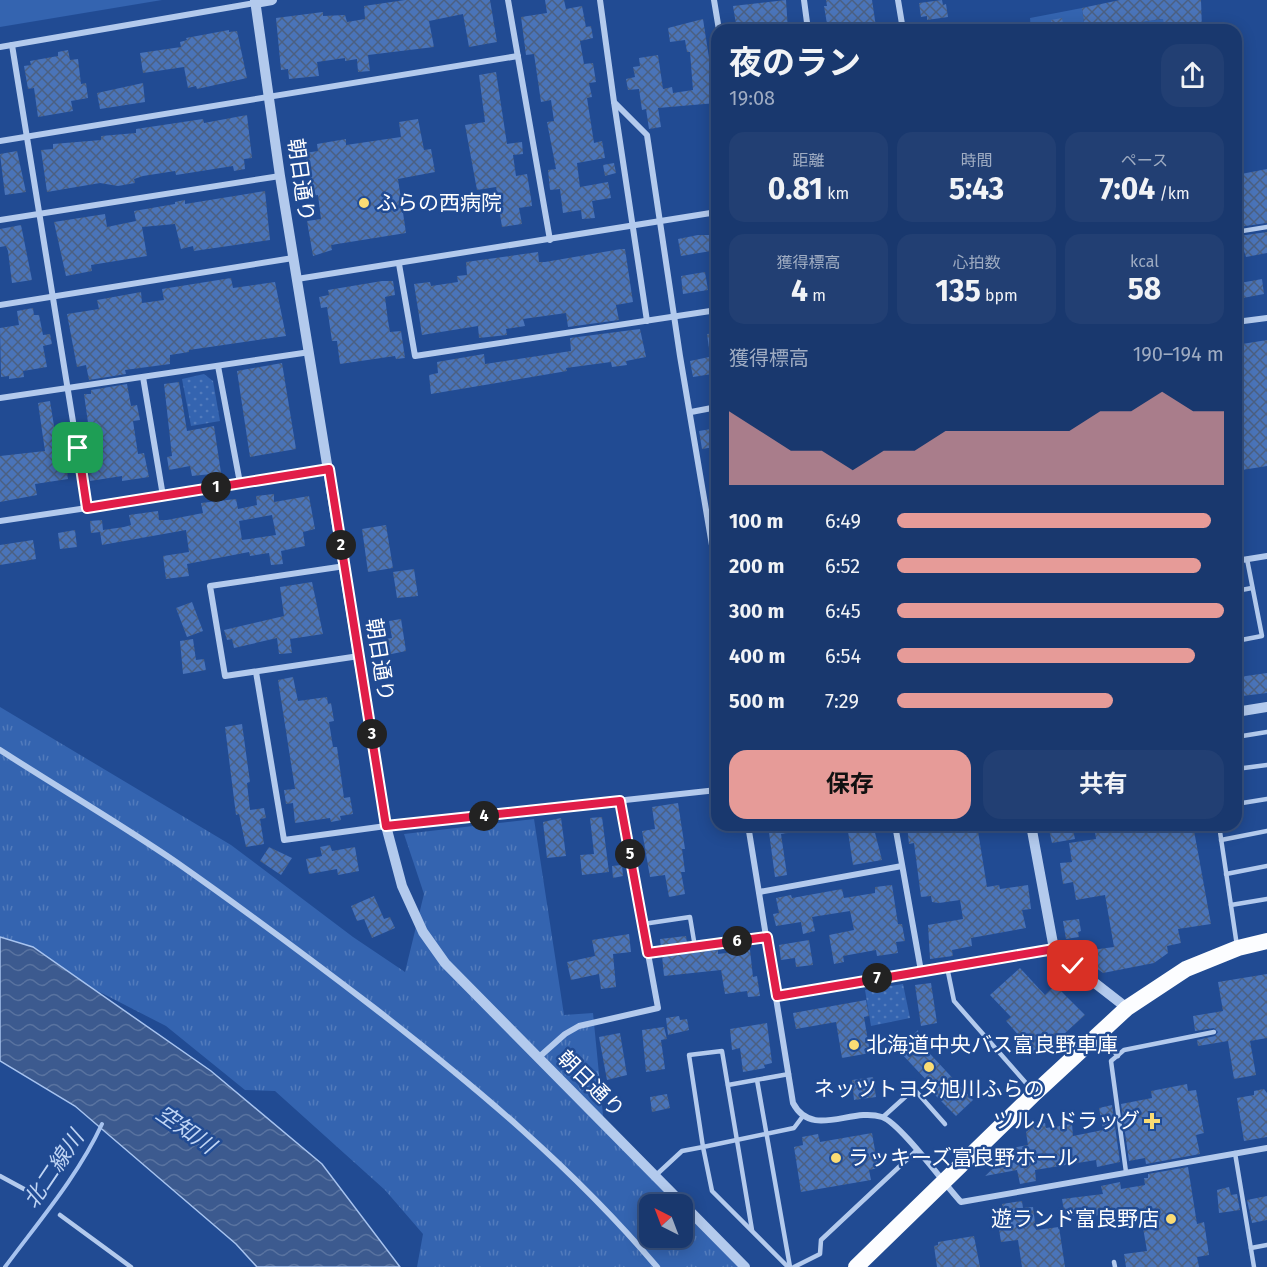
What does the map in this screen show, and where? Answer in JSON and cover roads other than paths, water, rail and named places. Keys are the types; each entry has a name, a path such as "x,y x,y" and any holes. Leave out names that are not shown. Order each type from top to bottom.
{"highway":[{"path":"856,1267 1035,1093 1127,1008 1186,969 1238,948 1267,941"}],"street":[{"path":"0,47 255,1 272,0"},
{"path":"508,0 550,240"},
{"path":"600,0 648,321"},
{"path":"714,0 718,24"},
{"path":"804,0 807,24"},
{"path":"898,0 902,24"},
{"name":"朝日通り","path":"255,1 293,258 360,656 386,826 402,886 423,932 445,963 745,1267"},
{"path":"12,45 87,508"},
{"path":"0,141 270,99 518,56"},
{"path":"614,102 647,135 674,317 711,537"},
{"path":"0,220 280,176"},
{"path":"297,279 711,213"},
{"path":"0,305 293,258"},
{"path":"399,264 415,356 711,311"},
{"path":"1242,321 1267,318"},
{"path":"0,398 310,352"},
{"path":"218,366 240,483"},
{"path":"143,377 163,496"},
{"path":"691,412 711,408"},
{"path":"0,521 329,469"},
{"path":"1242,560 1267,556"},
{"path":"345,566 210,586 225,676 360,656"},
{"path":"256,672 284,840 386,826 711,791"},
{"path":"1242,711 1267,707"},
{"path":"0,750 175,861 297,949 422,1044 495,1104 572,1176 626,1230 657,1267"},
{"path":"538,1058 565,1034 579,1026 658,1008 620,801"},
{"path":"749,831 793,1103 803,1116 818,1122 866,1115 883,1117 897,1128 961,1202 1267,1148"},
{"path":"896,831 921,971"},
{"path":"1032,831 1054,949 1127,1008"},
{"path":"759,892 902,866"},
{"path":"777,996 1054,949"}],"lane":[{"path":"1242,231 1267,227"},
{"path":"1242,640 1262,636 1247,559"},
{"path":"1242,590 1252,588"},
{"path":"1242,736 1267,732"},
{"path":"1242,769 1267,765"},
{"path":"1242,803 1267,799"},
{"path":"1220,831 1238,948"},
{"path":"1221,840 1267,831"},
{"path":"1226,874 1267,866"},
{"path":"1231,905 1267,898"},
{"path":"643,924 690,917 694,947"},
{"path":"648,953 767,937"},
{"path":"947,967 954,1001 1035,1093"},
{"path":"1126,1172 1111,1061 1124,1050 1214,1032"},
{"path":"1098,1035 1118,1056"},
{"path":"752,1230 722,1051 689,1055 712,1191 752,1230 791,1267"},
{"path":"728,1085 789,1074"},
{"path":"757,1080 791,1267"},
{"path":"883,1117 914,1089 945,1124"},
{"path":"655,1176 682,1151 794,1128 803,1116"},
{"path":"791,1267 820,1254 821,1240 916,1150"},
{"path":"1235,1153 1254,1267"},
{"path":"0,1176 24,1189"},
{"path":"60,1215 131,1267"},
{"path":"1251,1248 1267,1245"}],"water":[{"name":"空知川","path":"0,937 33,947 211,1071 322,1164 400,1267 257,1267 236,1244 75,1106 0,1061"}],"waterway":[{"name":"北二線川","path":"5,1267 70,1180 102,1124"}],"place":[{"name":"ふらの西病院","path":"364,203"},
{"name":"北海道中央バス富良野車庫","path":"854,1045"},
{"name":"ネッツトヨタ旭川ふらの","path":"929,1067"},
{"name":"ツルハドラッグ","path":"1152,1121"},
{"name":"ラッキーズ富良野ホール","path":"836,1158"},
{"name":"遊ランド富良野店","path":"1171,1219"}]}
